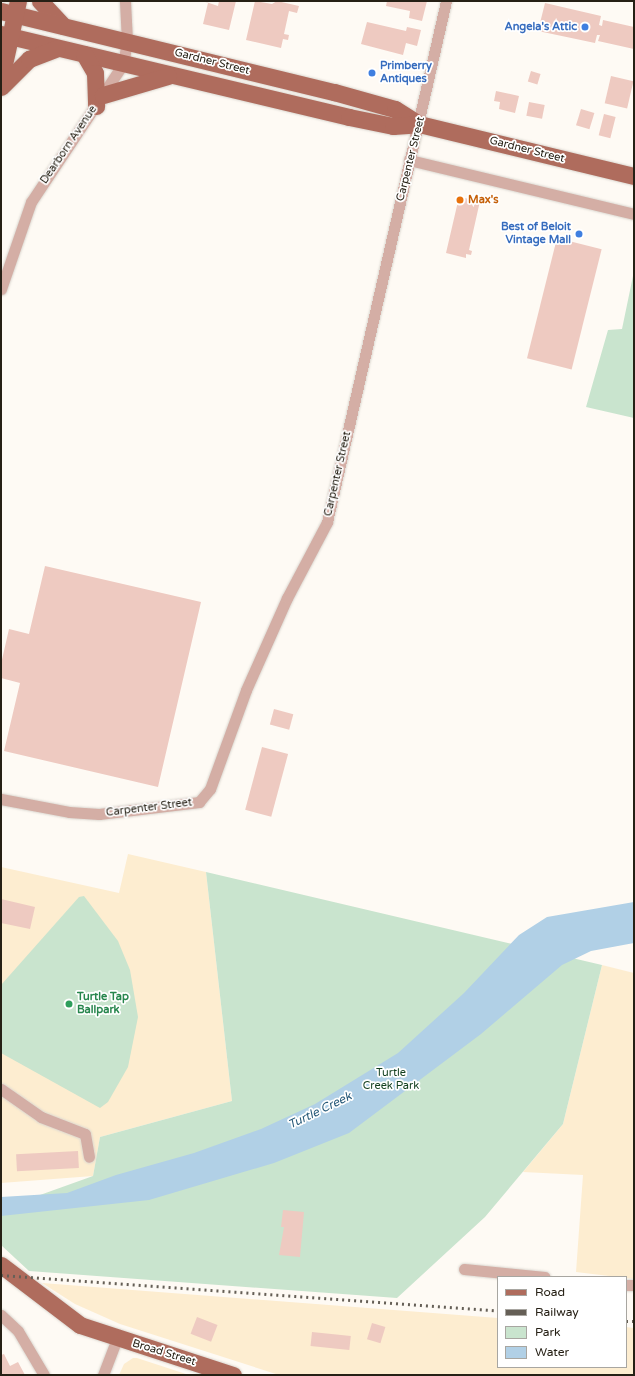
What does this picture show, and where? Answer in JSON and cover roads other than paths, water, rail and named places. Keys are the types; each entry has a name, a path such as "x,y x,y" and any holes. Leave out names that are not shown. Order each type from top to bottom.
{"main road":[{"path":"40,1 63,26"},
{"path":"1,78 11,9"},
{"name":"Gardner Street","path":"11,9 63,26 395,109 419,124"},
{"name":"Gardner Street","path":"6,36 169,76 364,120 393,126 419,124 634,176"},
{"path":"1,86 29,59 57,48"},
{"path":"84,54 95,73 99,100 169,76"},
{"name":"Broad Street","path":"1,1265 80,1325 117,1339 233,1375"}],"street":[{"name":"Dearborn Avenue","path":"1,289 31,202 123,64 127,41 125,1"},
{"name":"Carpenter Street","path":"1,799 69,812 98,814 199,802 210,789 246,690 288,598 327,522 446,1"},
{"path":"410,160 634,214"},
{"path":"1,1089 41,1117 85,1134 89,1157"},
{"path":"464,1269 535,1276"},
{"path":"1,1315 18,1331 44,1375"},
{"path":"103,1375 117,1339"}],"water":[{"name":"Turtle Creek","path":"634,902 634,943 591,951 562,965 481,1034 349,1133 274,1163 149,1200 1,1216 1,1197 67,1193 116,1175 194,1153 261,1129 315,1104 398,1053 464,993 519,935 547,917"}],"railway":[{"path":"1,1275 497,1311"},
{"path":"627,1321 634,1321"}],"place":[{"name":"Angela's Attic","path":"585,27"},
{"name":"Primberry Antiques","path":"372,73"},
{"name":"Max's","path":"460,200"},
{"name":"Best of Beloit Vintage Mall","path":"579,234"},
{"name":"Turtle Tap Ballpark","path":"69,1004"}],"park label":[{"name":"Turtle Creek Park","path":"391,1080"}]}
